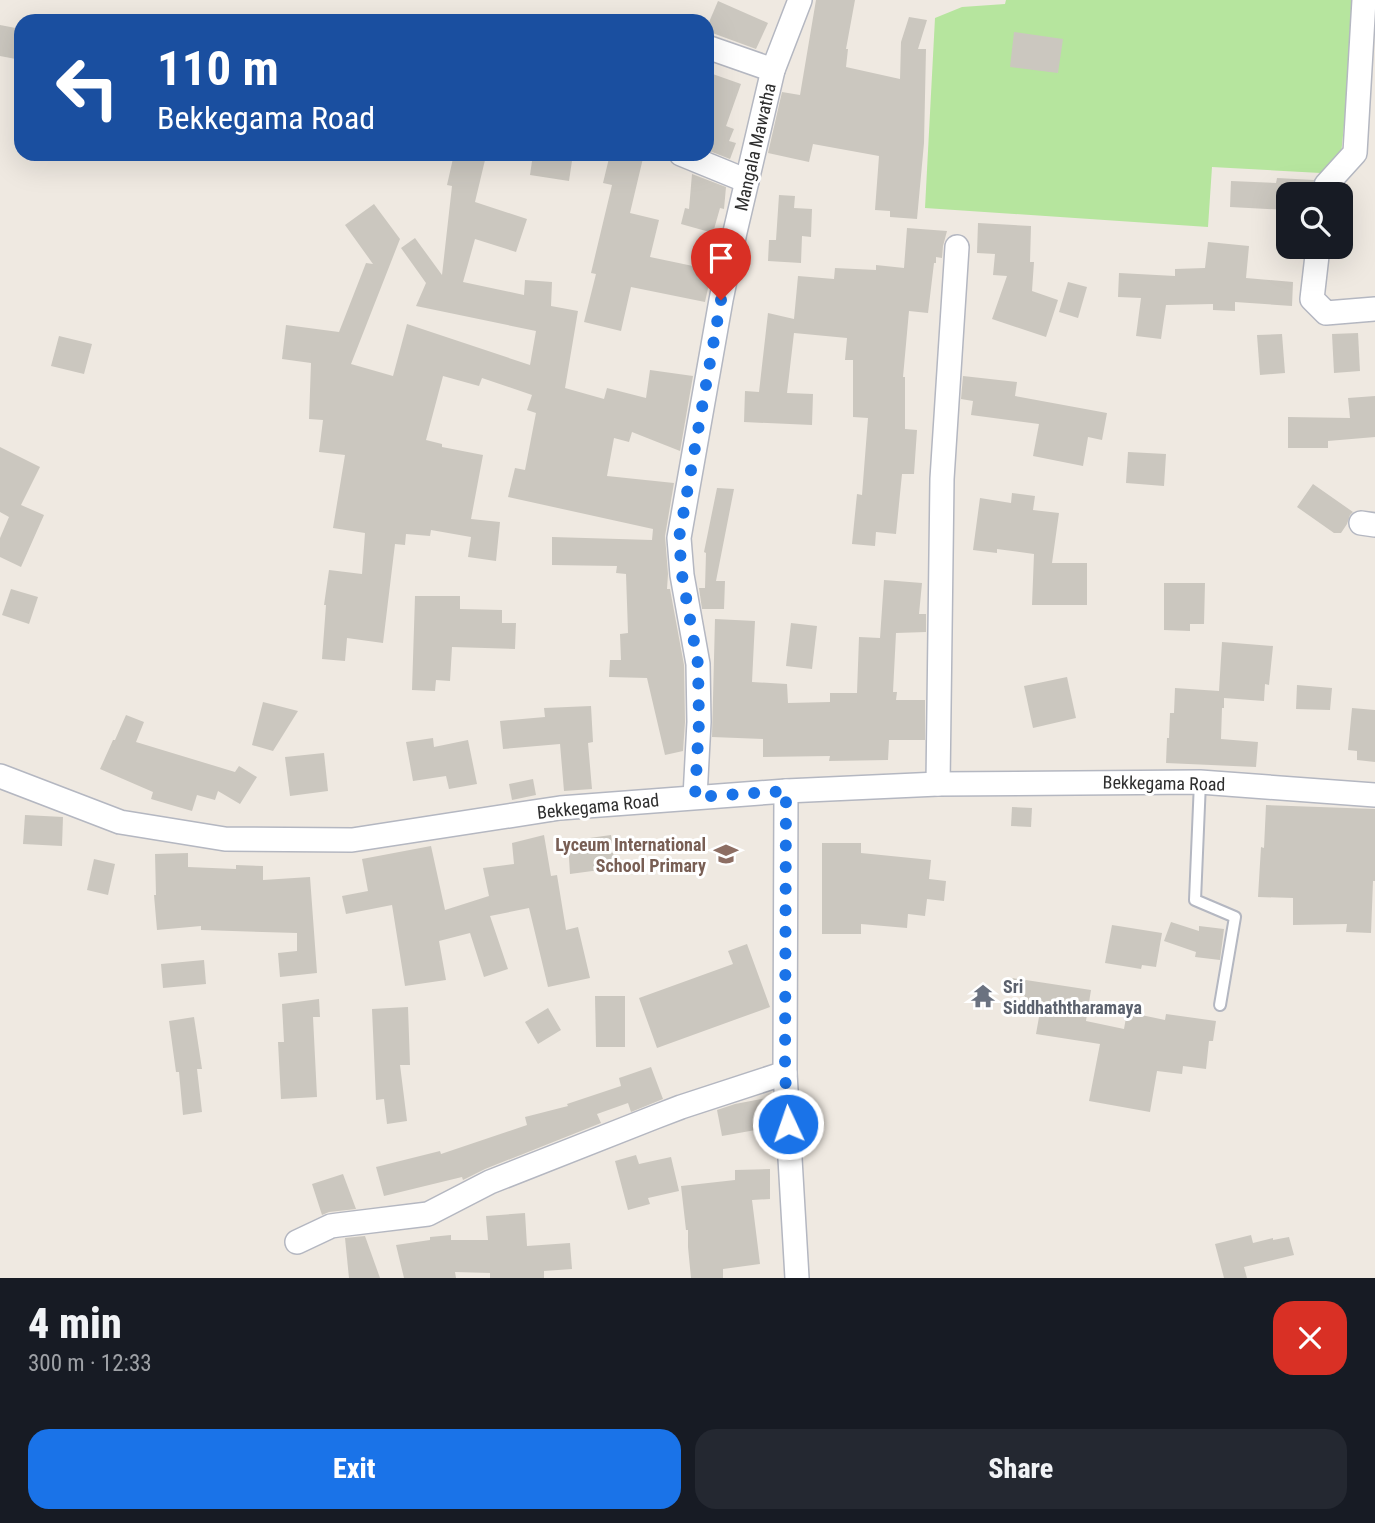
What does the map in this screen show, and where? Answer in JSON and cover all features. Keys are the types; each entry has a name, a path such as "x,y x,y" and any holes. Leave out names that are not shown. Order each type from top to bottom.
{"street":[{"name":"Mangala Mawatha","path":"695,797 699,722 698,664 682,575 679,538 721,300 747,181 774,70 800,0"},
{"path":"1332,182 1355,153 1364,0"},
{"path":"714,49 774,70"},
{"path":"698,161 747,181"},
{"path":"938,784 942,478 957,247"},
{"path":"1317,259 1312,299 1326,313 1375,309"},
{"name":"Bekkegama Road","path":"0,776 120,822 225,839 352,840 560,808 786,791 938,784 1200,782 1375,795"},
{"path":"786,791 785,1073 797,1278"},
{"path":"298,1242 338,1225 428,1214 490,1182 681,1107 785,1073"}],"lane":[{"path":"1200,782 1195,900 1235,917 1220,1005"}],"green space":[{"path":"1006,0 1357,0 1339,174 1212,167 1208,227 925,208 935,18 962,7 1005,4"}],"building":[{"path":"816,0 855,0 846,49 846,67 900,79 901,42 909,17 927,20 918,49 926,49 924,143 917,219 890,217 890,211 875,210 879,156 813,144 809,162 768,153 782,92 800,95"},
{"path":"718,1 768,23 756,49 714,34 712,14"},
{"path":"0,25 14,28 14,59 0,56"},
{"path":"1014,32 1063,39 1058,73 1010,67"},
{"path":"714,74 741,84 726,126 734,129 729,141 736,143 730,159 714,153"},
{"path":"452,161 485,161 475,202 527,219 516,252 475,239 463,282 524,295 525,280 552,282 551,306 578,311 565,388 604,399 607,388 646,398 650,370 693,376 680,451 632,432 629,442 614,438 607,476 674,483 665,536 667,589 670,589 684,665 683,751 665,755 647,678 609,677 610,660 621,660 620,634 628,633 626,574 616,573 617,566 552,565 552,537 652,540 653,529 508,497 515,468 525,470 536,413 527,410 532,395 482,378 479,386 443,376 426,440 442,444 442,447 483,455 471,519 500,522 496,561 468,557 471,537 431,530 430,536 406,534 405,545 395,544 383,643 347,638 345,661 322,659 324,605 329,570 362,574 365,533 333,528 345,455 319,452 323,420 309,419 311,363 282,359 286,325 339,332 366,263 373,264 345,225 374,204 400,239 351,364 393,376 407,324 530,365 536,331 416,306 426,283 401,248 415,238 442,275 452,186 447,185"},
{"path":"532,161 572,161 569,181 530,175"},
{"path":"608,161 642,161 630,213 659,220 650,257 712,270 705,302 631,287 621,331 584,322 596,274 591,273 612,185 603,183"},
{"path":"692,174 726,187 724,209 720,208 713,233 681,224 685,208 689,209"},
{"path":"1277,178 1314,180 1314,182 1276,182"},
{"path":"1231,181 1276,183 1276,209 1230,207"},
{"path":"779,195 795,196 794,208 812,209 811,237 802,236 801,263 768,261 769,240 776,240"},
{"path":"978,223 1031,226 1030,262 1034,262 1032,291 1058,300 1046,337 992,319 1007,276 993,275 995,254 977,253"},
{"path":"907,228 947,231 942,258 936,257 934,263 928,313 909,311 903,377 905,429 917,430 914,474 902,474 896,534 876,532 875,546 852,544 857,494 862,495 868,418 853,417 853,360 845,360 847,338 794,333 787,393 813,394 812,425 744,422 745,391 759,392 768,313 794,319 798,276 834,279 835,268 876,270 876,265 904,268"},
{"path":"1208,242 1249,246 1246,278 1293,282 1292,306 1235,302 1235,311 1213,310 1213,304 1166,305 1161,339 1136,336 1141,298 1118,297 1119,273 1175,276 1175,269 1205,268"},
{"path":"1068,282 1087,287 1078,318 1059,312"},
{"path":"1358,333 1360,371 1334,373 1332,334"},
{"path":"1282,334 1285,373 1260,375 1257,335"},
{"path":"59,336 92,344 84,374 51,366"},
{"path":"963,376 1017,382 1015,396 1107,413 1102,440 1088,437 1083,466 1033,456 1039,424 971,415 973,401 961,399"},
{"path":"1375,396 1375,437 1328,441 1328,448 1288,448 1288,417 1350,418 1348,398"},
{"path":"0,447 40,467 21,505 44,515 21,567 0,557 0,538 9,517 0,512"},
{"path":"1128,452 1166,454 1164,486 1126,483"},
{"path":"1313,484 1353,512 1341,533 1334,533 1297,507"},
{"path":"717,488 734,489 716,581 725,581 724,609 702,609 699,588 705,588 704,552"},
{"path":"1012,493 1035,496 1033,510 1059,513 1052,563 1087,563 1087,605 1032,605 1034,554 997,549 997,553 973,550 980,498 1011,503"},
{"path":"884,580 922,583 919,614 926,614 926,632 896,633 893,692 897,692 896,700 925,700 925,740 889,740 888,760 829,761 830,756 763,757 763,739 712,737 715,619 755,621 752,682 787,684 788,703 830,702 830,693 857,693 859,637 880,638"},
{"path":"1164,583 1205,583 1204,624 1190,624 1190,631 1164,630"},
{"path":"11,589 38,597 29,624 2,615"},
{"path":"415,596 460,596 460,609 502,610 502,623 516,623 515,649 452,647 450,681 436,680 435,691 412,690"},
{"path":"791,623 817,626 812,669 786,666"},
{"path":"1222,642 1273,646 1269,685 1265,684 1264,701 1224,698 1222,708 1221,739 1258,742 1256,767 1166,763 1175,688 1219,691"},
{"path":"1067,677 1076,718 1033,728 1024,686"},
{"path":"1297,685 1332,688 1330,710 1296,709"},
{"path":"263,702 298,711 273,751 252,745"},
{"path":"591,706 593,742 588,743 592,789 564,791 560,744 503,749 500,721 545,717 544,708"},
{"path":"1352,708 1375,710 1375,762 1357,760 1357,751 1348,750"},
{"path":"126,715 144,722 136,742 235,772 239,766 257,777 240,804 218,791 215,800 197,795 192,811 151,799 153,792 100,769"},
{"path":"433,738 434,747 468,740 477,784 449,789 446,776 413,781 406,742"},
{"path":"324,753 328,791 290,796 285,757"},
{"path":"533,779 536,795 512,800 509,784"},
{"path":"1266,805 1375,809 1375,881 1371,933 1346,932 1347,924 1293,925 1293,898 1258,897"},
{"path":"1012,807 1032,808 1031,827 1011,826"},
{"path":"25,815 63,817 62,846 23,844"},
{"path":"544,835 551,876 557,875 566,930 578,927 590,978 548,987 529,908 490,916 508,969 484,977 470,933 439,941 446,980 405,986 392,905 346,914 342,896 368,891 362,859 431,846 445,910 489,896 483,868 514,864 512,843"},
{"path":"611,835 615,868 570,874 568,841"},
{"path":"822,843 861,843 861,853 931,860 929,879 946,881 944,901 927,899 925,916 908,914 907,928 861,924 861,934 822,934"},
{"path":"188,853 188,867 236,869 236,865 263,866 263,880 310,877 317,973 280,977 278,953 297,951 297,933 201,930 201,926 157,930 155,854"},
{"path":"94,859 115,864 108,895 87,890"},
{"path":"1171,922 1199,931 1199,926 1224,929 1220,960 1195,957 1196,952 1164,941"},
{"path":"1112,925 1162,933 1156,967 1142,965 1141,969 1105,963"},
{"path":"747,944 770,1007 657,1048 639,998 733,964 728,951"},
{"path":"204,960 206,984 163,988 161,964"},
{"path":"1012,978 1091,990 1086,1021 1124,1029 1127,1012 1165,1020 1166,1014 1216,1021 1213,1041 1209,1041 1206,1069 1183,1066 1182,1074 1157,1071 1150,1112 1089,1101 1100,1044 1036,1034 1039,1017"},
{"path":"595,996 625,996 625,1047 596,1047"},
{"path":"319,999 320,1017 313,1017 317,1097 281,1099 278,1042 284,1042 282,1004"},
{"path":"408,1007 410,1065 400,1065 407,1121 387,1124 384,1099 376,1100 372,1009"},
{"path":"548,1008 561,1030 538,1044 525,1022"},
{"path":"194,1017 202,1069 197,1069 202,1112 183,1115 179,1072 176,1072 169,1021"},
{"path":"651,1067 663,1099 631,1112 628,1103 597,1114 601,1123 463,1180 462,1177 384,1196 376,1167 440,1151 441,1154 527,1125 525,1117 568,1106 567,1104 621,1086 619,1078"},
{"path":"767,1098 772,1127 722,1136 717,1110"},
{"path":"636,1155 639,1164 671,1157 679,1191 648,1198 650,1204 628,1210 615,1161"},
{"path":"770,1169 770,1199 752,1200 760,1264 723,1269 723,1278 691,1278 688,1230 681,1186 735,1180 735,1170"},
{"path":"343,1174 356,1209 322,1215 312,1184"},
{"path":"525,1213 527,1246 570,1243 572,1269 544,1271 544,1278 490,1278 490,1273 455,1272 456,1278 404,1278 396,1245 451,1235 451,1240 488,1240 486,1216"},
{"path":"1251,1235 1253,1243 1289,1237 1294,1255 1244,1267 1247,1278 1224,1278 1215,1244"},
{"path":"365,1236 380,1278 349,1278 345,1238"}],"place":[{"name":"Lyceum International School Primary","path":"726,854"},
{"name":"Sri Siddhaththaramaya","path":"983,996"}],"route":[{"path":"721,300 679,538 689,623 698,664 699,722 695,797 786,791 785,1073 788,1124"}]}
